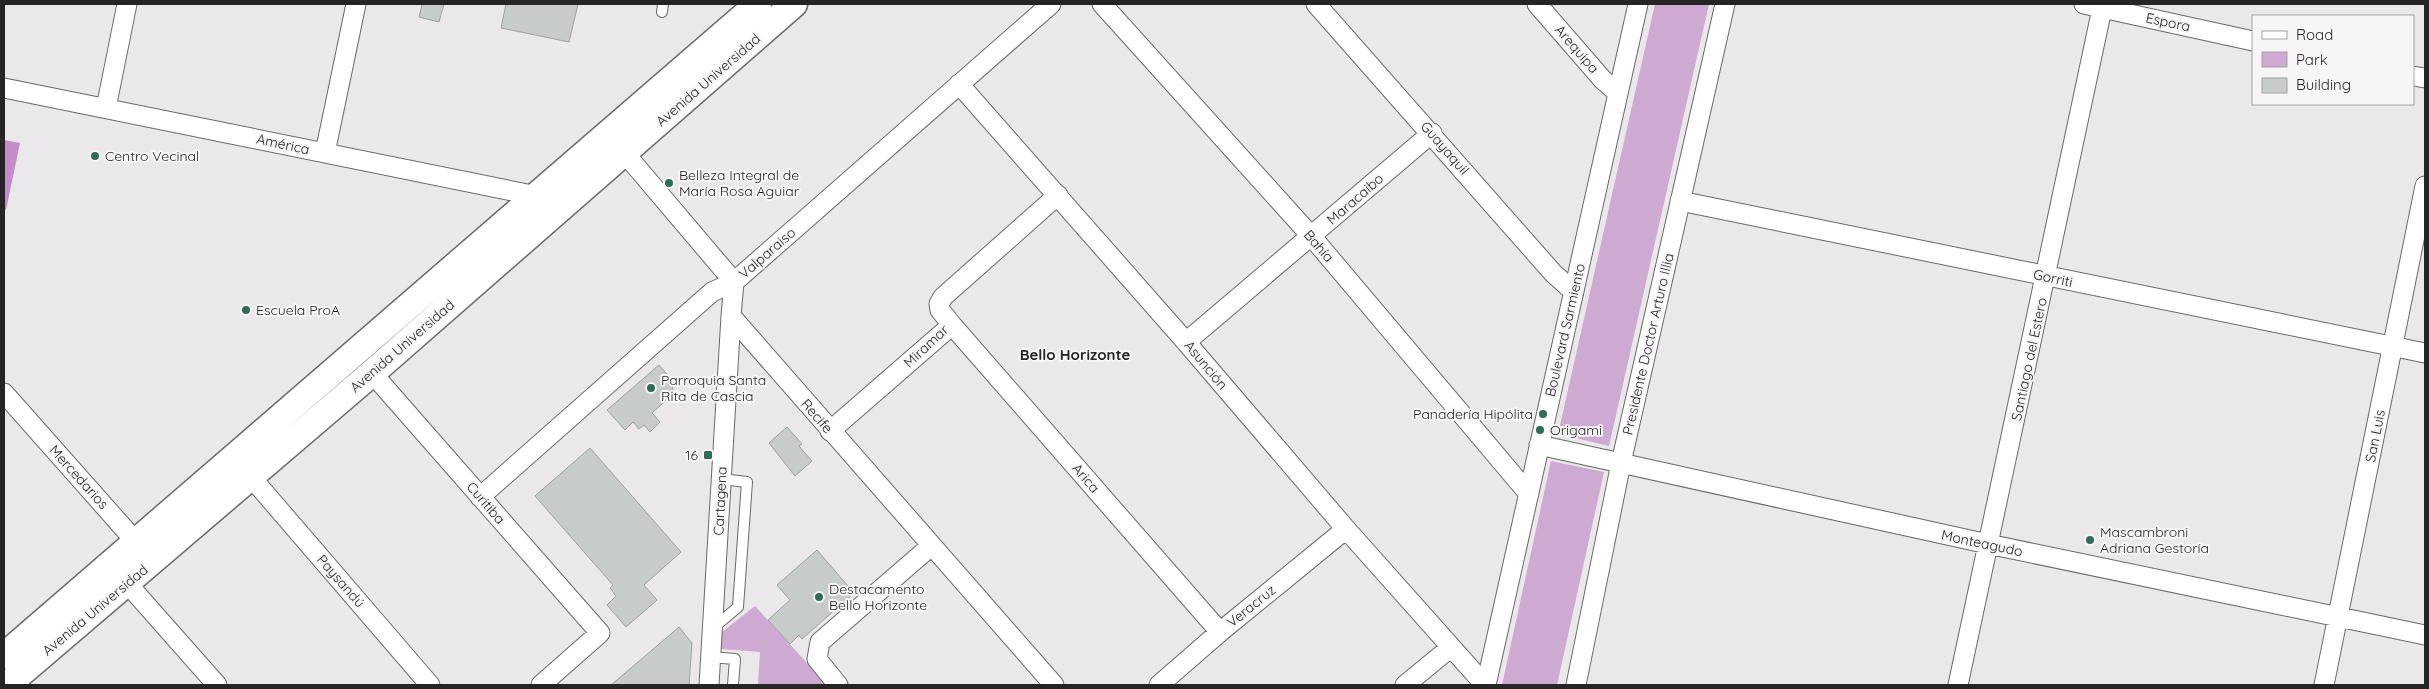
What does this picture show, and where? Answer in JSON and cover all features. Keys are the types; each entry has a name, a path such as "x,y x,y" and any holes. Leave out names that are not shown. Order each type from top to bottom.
{"main road":[{"name":"Avenida Universidad","path":"617,143 758,4"},
{"name":"Avenida Universidad","path":"7,685 119,574 136,542 546,205 617,143 794,4"},
{"name":"Avenida Universidad","path":"7,645 119,574 154,561 372,373 546,205"}],"street":[{"path":"106,108 127,4"},
{"path":"325,153 356,4"},
{"name":"Valparaiso","path":"480,497 712,292 734,282 1051,4"},
{"name":"Bahía","path":"1102,4 1312,237 1528,494"},
{"name":"Guayaquil","path":"1316,4 1432,133 1553,273 1574,292"},
{"name":"Arequipa","path":"1537,4 1603,80 1618,93"},
{"name":"Boulevard Sarmiento","path":"1485,685 1638,4"},
{"name":"Presidente Doctor Arturo Illia","path":"1576,685 1621,463 1725,4"},
{"name":"Espora","path":"2084,4 2103,6 2252,41"},
{"name":"Santiago del Estero","path":"1958,685 2047,277 2103,6"},
{"name":"Asunción","path":"959,84 1186,342 1450,648 1485,685"},
{"name":"América","path":"4,88 325,153 546,205"},
{"name":"Maracaibo","path":"1186,342 1312,237 1432,133"},
{"path":"617,143 734,282 731,316"},
{"name":"San Luis","path":"2324,685 2425,186"},
{"name":"Miramar","path":"830,431 952,325 940,310 938,304 943,297 1058,195"},
{"name":"Gorriti","path":"1680,201 2425,353"},
{"name":"Recife","path":"731,316 1054,685"},
{"name":"Cartagena","path":"709,685 731,316"},
{"name":"Arica","path":"952,325 1220,632"},
{"name":"Curitiba","path":"372,373 600,634 541,685"},
{"name":"Mercedarios","path":"4,393 154,561"},
{"name":"Monteagudo","path":"1539,445 1988,544 2425,635"},
{"name":"Paysandú","path":"251,477 430,685"},
{"name":"Veracruz","path":"1159,685 1220,632 1346,529"},
{"path":"838,685 821,666 817,658 820,642 931,546"},
{"path":"119,574 216,685"},
{"path":"1404,685 1450,648"}],"lane":[{"path":"712,629 738,607 747,482 721,479"},
{"path":"710,656 734,659 733,685"}],"green space":[{"path":"1655,4 1709,4 1609,446 1558,434"},
{"path":"1551,461 1604,472 1557,685 1502,685"},
{"path":"755,606 827,685 758,685 760,652 721,649 722,632"}],"shaded area":[{"path":"4,140 20,143 6,210 4,209"}],"building":[{"path":"422,4 444,4 439,22 419,17"},
{"path":"506,4 578,4 569,42 501,28"},
{"path":"659,365 672,380 673,394 652,413 660,422 650,432 644,425 639,429 633,422 625,430 607,410"},
{"path":"787,427 802,444 799,446 812,461 795,476 769,443"},
{"path":"590,448 681,552 644,585 657,600 626,627 607,605 616,596 610,588 613,585 535,496"},
{"name":"Destacamento Bello Horizonte","path":"817,550 854,593 802,639 799,635 790,644 768,620 790,600 777,585"},
{"path":"679,627 692,643 689,685 611,685"}],"place":[{"name":"Centro Vecinal","path":"95,156"},
{"name":"Belleza Integral de María Rosa Aguiar","path":"669,183"},
{"name":"Escuela ProA","path":"246,310"},
{"name":"Parroquia Santa Rita de Cascia","path":"651,388"},
{"name":"Panadería Hipólita","path":"1543,414"},
{"name":"Origami","path":"1540,430"},
{"name":"16","path":"708,455"},
{"name":"Mascambroni Adriana Gestoría","path":"2090,540"},
{"name":"Destacamento Bello Horizonte","path":"819,597"}],"district":[{"name":"Bello Horizonte","path":"1075,354"}]}
